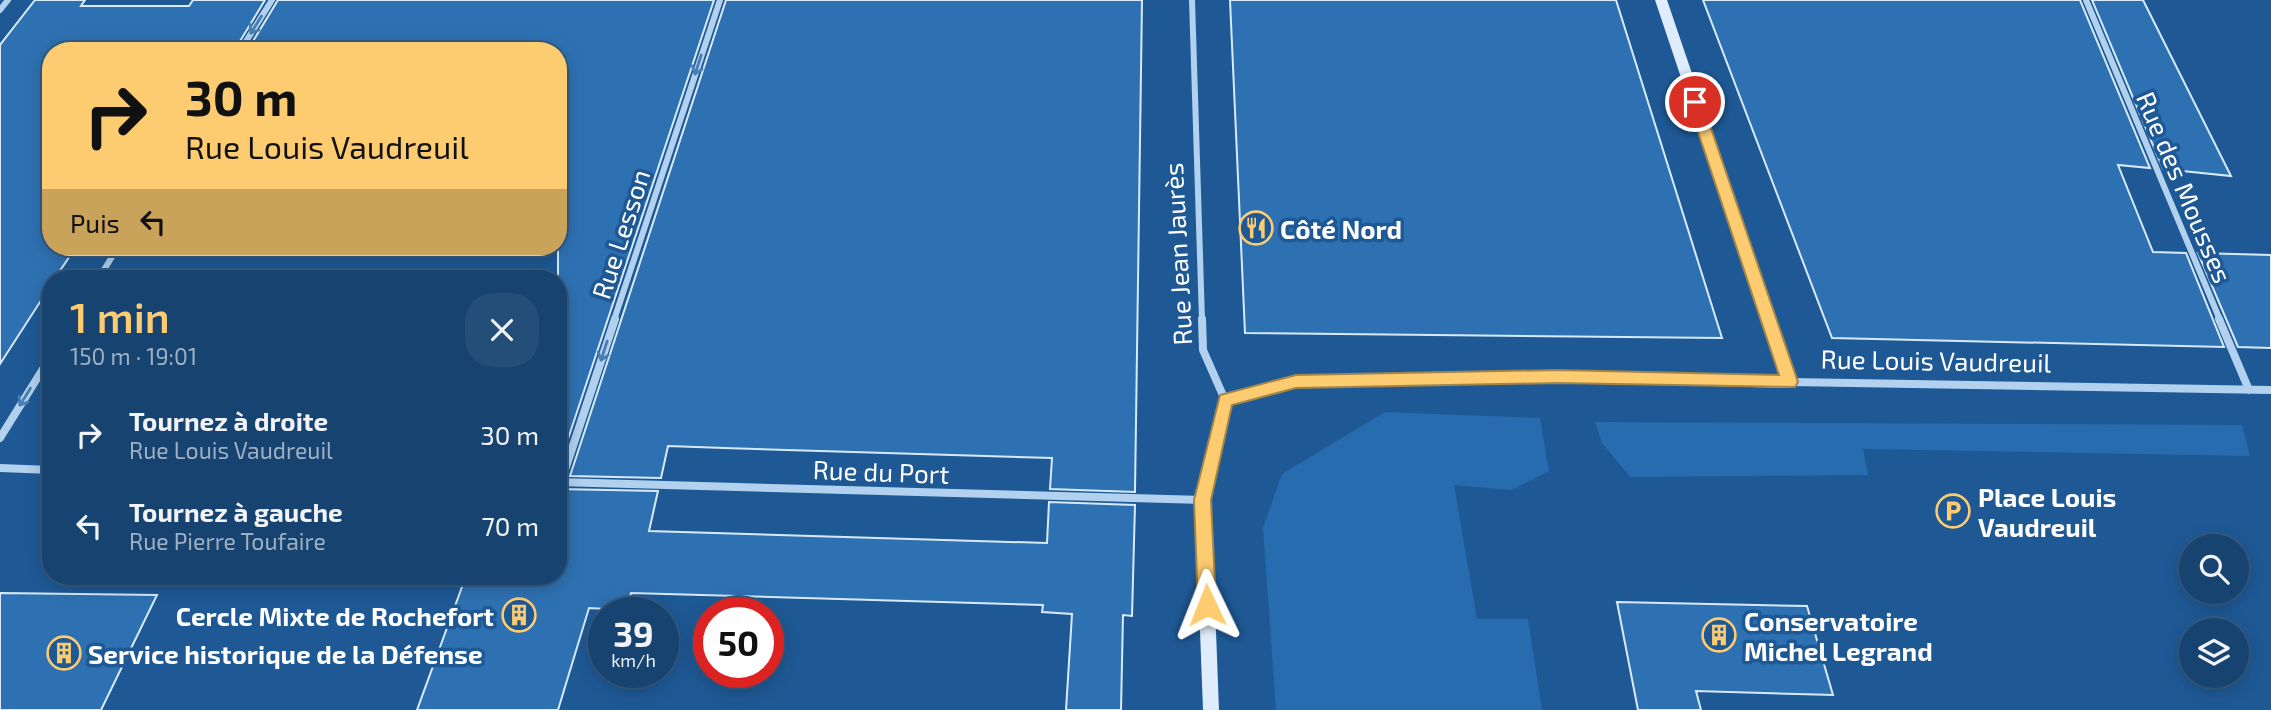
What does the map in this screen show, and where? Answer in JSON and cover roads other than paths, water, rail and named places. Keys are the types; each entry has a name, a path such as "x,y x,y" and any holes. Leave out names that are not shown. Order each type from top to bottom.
{"main road":[{"path":"1661,0 1790,382"},
{"name":"Rue Louis Vaudreuil","path":"1225,400 1296,382 1557,376 1790,382"},
{"path":"1211,710 1203,500 1225,400"}],"street":[{"path":"0,10 8,0"},
{"path":"246,42 272,0"},
{"name":"Rue Lesson","path":"567,458 720,0"},
{"name":"Rue Jean Jaurès","path":"1192,0 1203,350 1225,400"},
{"name":"Rue des Mousses","path":"2086,0 2249,390"},
{"path":"0,438 42,370"},
{"name":"Rue Louis Vaudreuil","path":"1790,382 2271,390"},
{"path":"0,468 42,470"},
{"name":"Rue du Port","path":"567,482 1203,500"}],"place":[{"name":"Côté Nord","path":"1256,228"},
{"name":"Place Louis Vaudreuil","path":"1953,511"},
{"name":"Cercle Mixte de Rochefort","path":"519,615"},
{"name":"Conservatoire Michel Legrand","path":"1719,635"},
{"name":"Service historique de la Défense","path":"64,653"}]}
